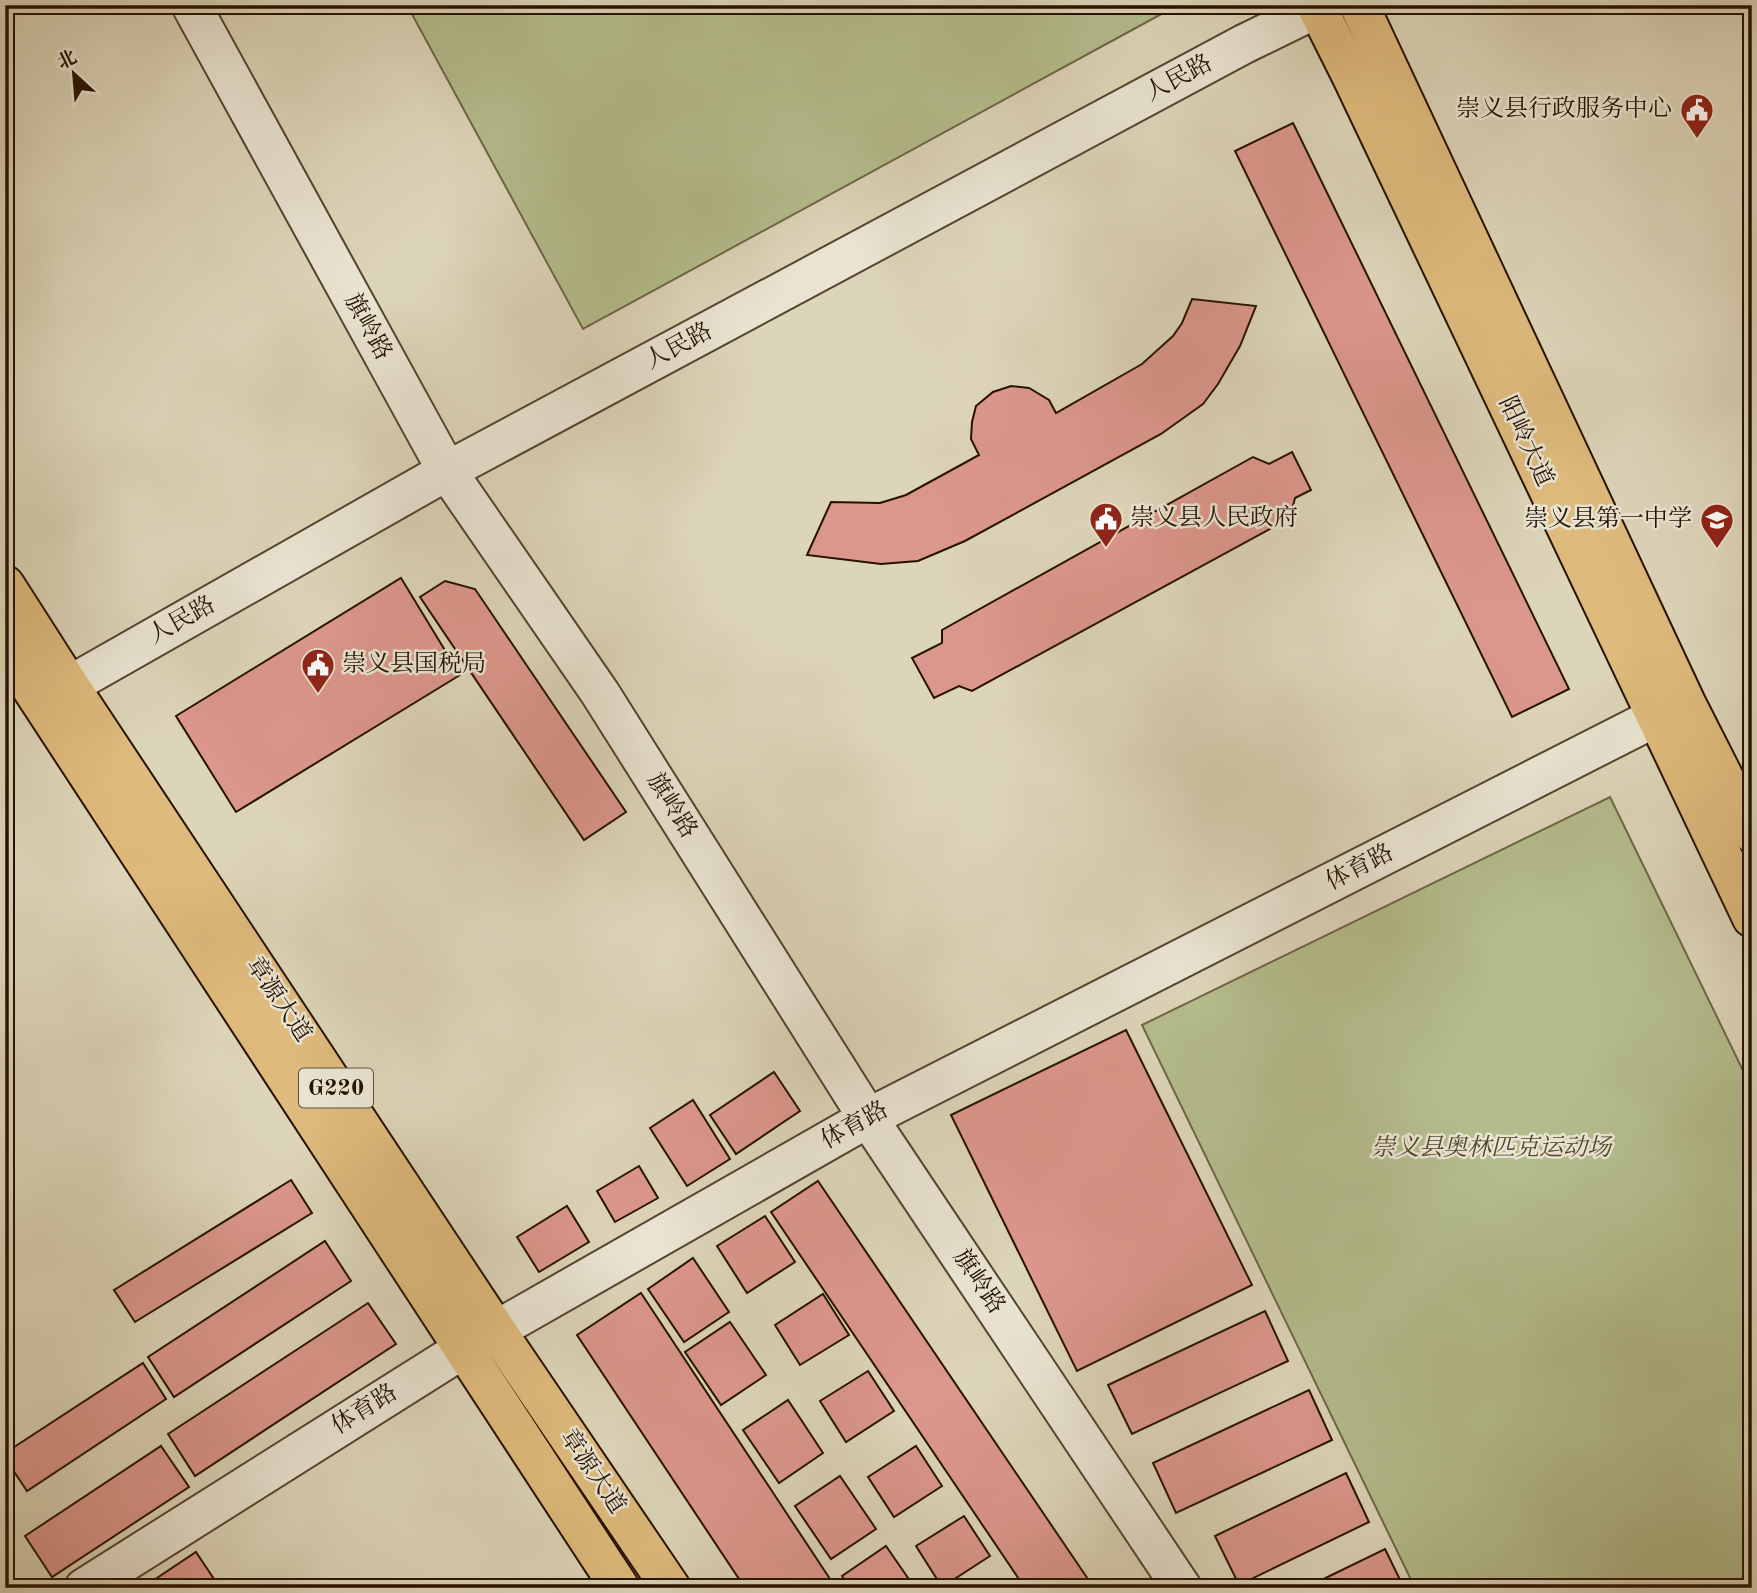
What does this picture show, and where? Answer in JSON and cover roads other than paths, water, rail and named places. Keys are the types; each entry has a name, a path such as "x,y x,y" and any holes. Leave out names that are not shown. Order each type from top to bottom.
{"main road":[{"name":"阳岭大道","path":"1359,5 1686,703 1752,833"},
{"name":"阳岭大道","path":"1319,6 1752,918"},
{"name":"章源大道","path":"5,585 54,694 463,1349 620,1588"},
{"name":"章源大道","path":"5,648 54,694 496,1330 671,1588"}],"street":[{"name":"旗岭路","path":"191,5 447,471 600,693 868,1118 1182,1588"},
{"name":"人民路","path":"54,694 447,471 1319,6"},
{"name":"体育路","path":"84,1588 463,1349 868,1118 1656,718"}],"place":[{"name":"崇义县行政服务中心","path":"1697,140"},
{"name":"崇义县人民政府","path":"1106,549"},
{"name":"崇义县第一中学","path":"1717,550"},
{"name":"崇义县国税局","path":"318,695"}],"park label":[{"name":"崇义县奥林匹克运动场","path":"1491,1149"}]}
